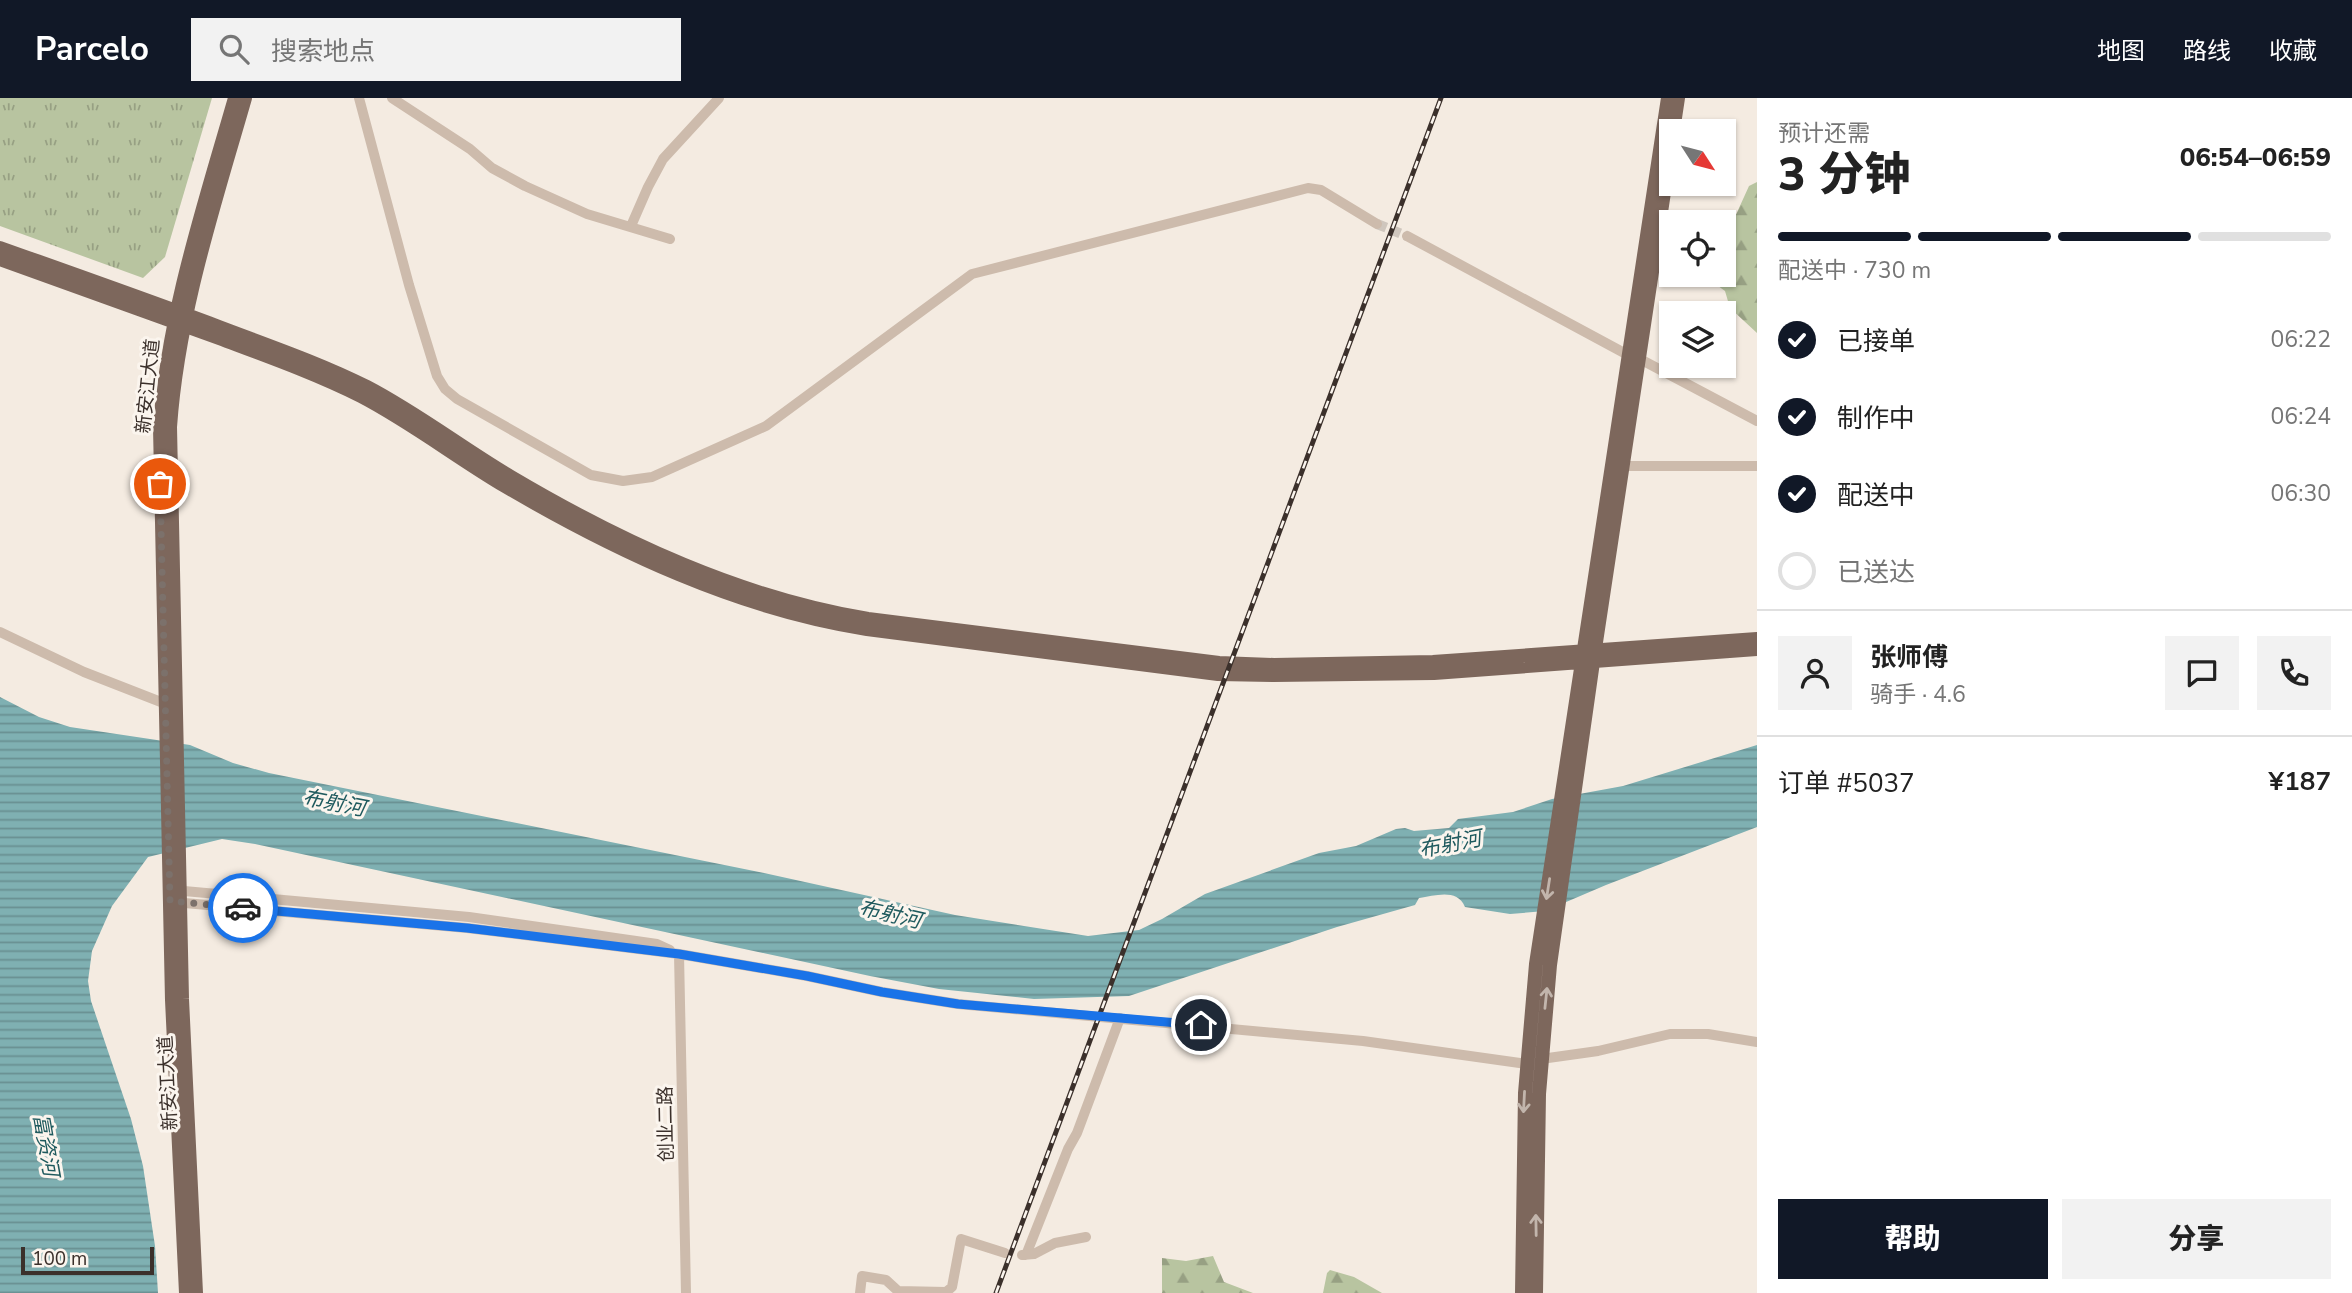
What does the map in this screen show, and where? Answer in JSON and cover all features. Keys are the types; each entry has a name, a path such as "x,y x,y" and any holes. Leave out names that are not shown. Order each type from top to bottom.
{"main road":[{"name":"新安江大道","path":"172,728 166,704 160,446 163,389 235,98"},
{"name":"新安江大道","path":"186,1293 172,1000 175,872 169,455 180,318 245,98"},
{"path":"1522,1293 1522,1176 1547,936 1633,357 1668,98"},
{"path":"1675,119 1678,98"},
{"path":"1588,657 1622,466 1633,357 1662,196"},
{"path":"0,248 180,318"},
{"path":"0,259 317,364 367,387 511,477 639,544 725,580 818,610 868,619 1219,663 1398,664 1757,649"},
{"path":"1588,657 1757,639"},
{"name":"新安江大道","path":"175,896 196,1293"},
{"path":"1534,1061 1536,1293"}],"street":[{"path":"359,98 408,285 441,383 457,399 580,471 613,480 633,481 652,477 766,426 972,274 1308,188 1321,190 1377,224"},
{"path":"392,98 470,149 492,168 525,186 587,214 670,239"},
{"path":"631,226 663,159 719,98"},
{"path":"1407,236 1757,421"},
{"path":"1622,466 1757,466"},
{"path":"0,632 84,672 166,704"},
{"path":"175,896 679,954 920,999 1363,1041 1534,1061 1598,1051 1670,1034 1708,1034 1757,1042"},
{"name":"创业二路","path":"679,954 686,1293"},
{"path":"1086,1237 1055,1243 1034,1254 1022,1255 1077,1133 1120,1018"},
{"path":"860,1293 862,1276 886,1280 898,1291 946,1292 951,1287 961,1238 1005,1252"}],"green space":[{"path":"0,98 212,98 165,257 143,278 0,226"},
{"path":"1757,182 1757,333 1736,314 1736,301 1728,301 1725,291 1720,287 1736,287 1736,215 1749,186"},
{"path":"1213,1256 1224,1282 1253,1293 1162,1293 1162,1258 1186,1261"},
{"path":"1330,1270 1354,1277 1382,1293 1323,1293"}],"water":[{"path":"0,697 39,717 70,727 190,745 233,763 269,773 764,873 955,915 1088,936 1139,930 1205,894 1319,853 1356,846 1396,829 1414,831 1449,828 1458,819 1513,812 1552,799 1623,786 1757,745 1757,827 1545,911 1510,914 1465,907 1457,897 1451,895 1419,898 1415,905 1337,927 1129,996 1034,999 939,989 870,976 255,844 222,839 148,857 112,906 92,951 88,981 91,1001 131,1119 143,1166 155,1246 158,1293 0,1293"}],"tunnel":[{"path":"1377,224 1407,236"}],"railway":[{"path":"996,1293 1441,98"}],"way so far":[{"path":"160,484 170,901 243,908"}],"route":[{"path":"243,908 467,928 679,954 958,1004 1201,1025"}],"water label":[{"name":"布射河","path":"334,803"},
{"name":"布射河","path":"1450,844"},
{"name":"布射河","path":"890,914"},
{"name":"富资河","path":"46,1145"}]}
